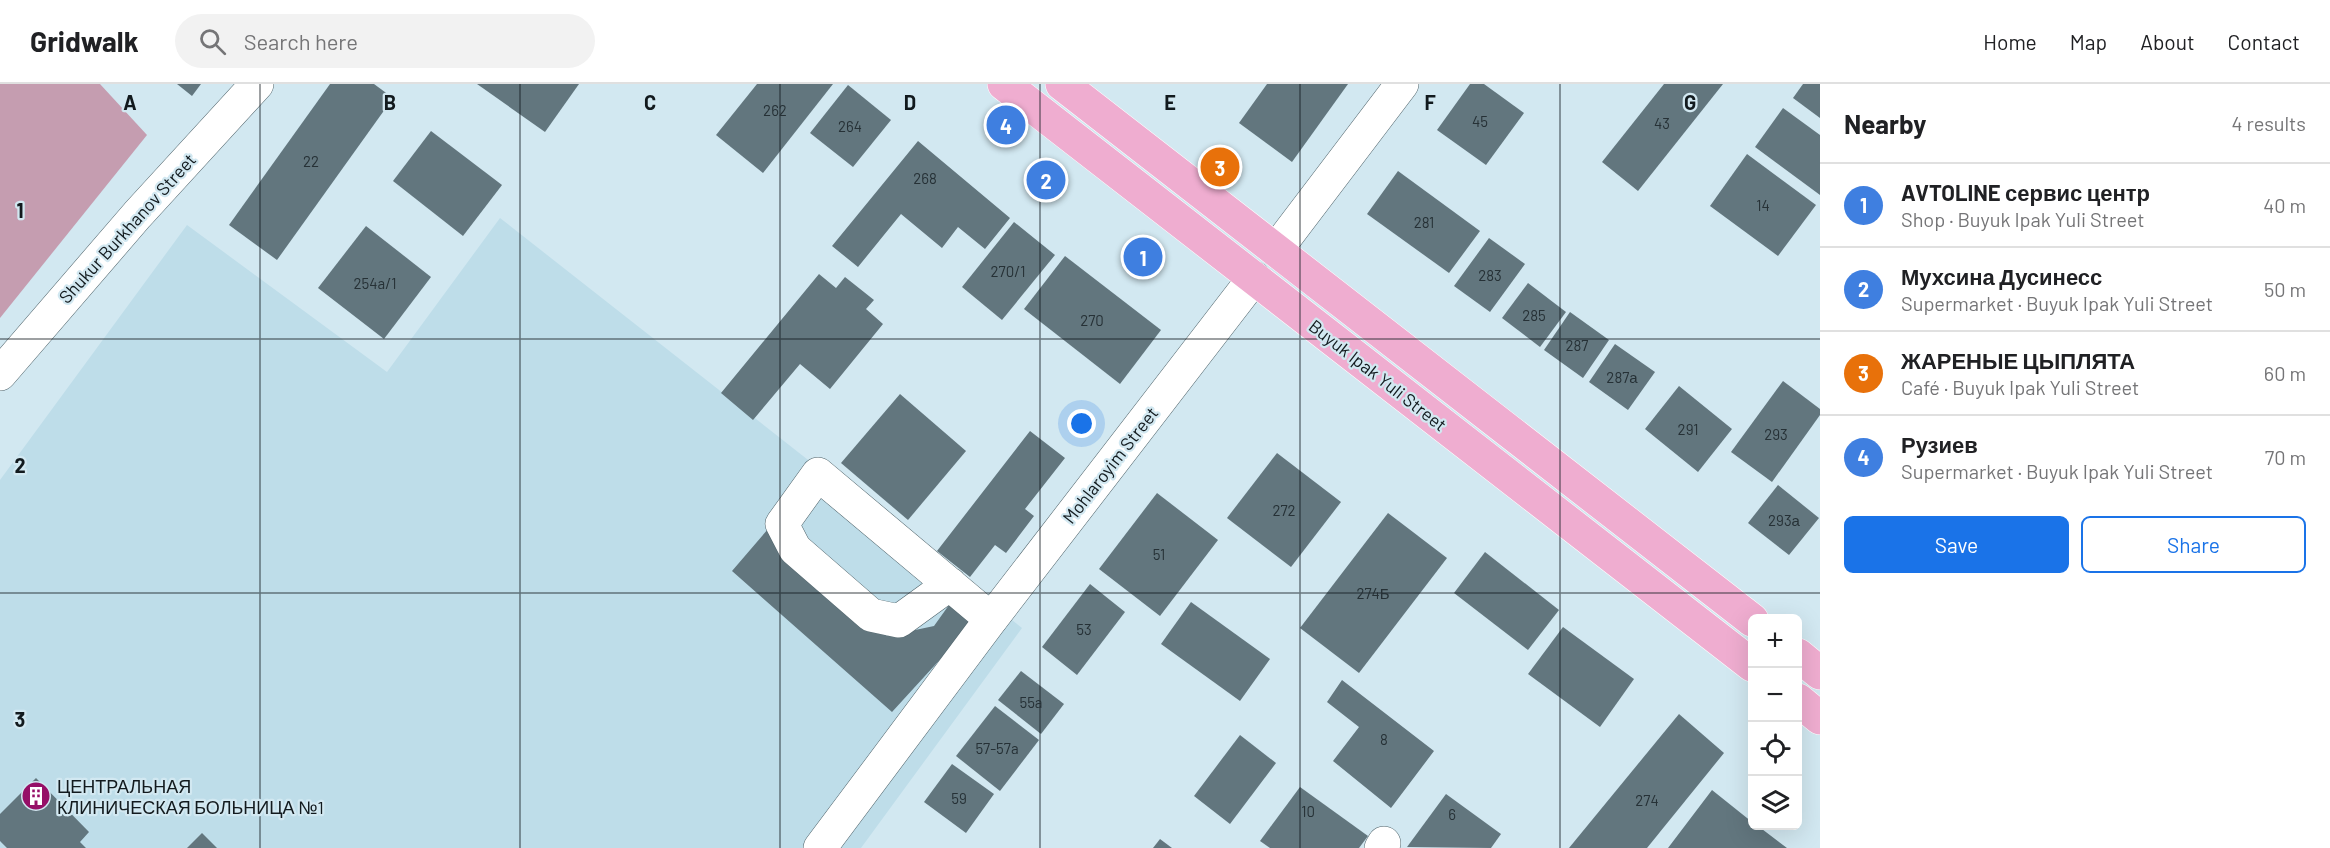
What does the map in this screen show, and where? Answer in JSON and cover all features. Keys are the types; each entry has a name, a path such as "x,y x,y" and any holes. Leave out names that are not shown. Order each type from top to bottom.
{"main road":[{"name":"Buyuk Ipak Yuli Street","path":"1004,84 1748,662"},
{"name":"Buyuk Ipak Yuli Street","path":"1062,84 1748,617"},
{"name":"Mohlaroyim Street","path":"1254,278 1276,250"},
{"path":"1802,659 1820,673"},
{"path":"1802,704 1820,717"}],"street":[{"name":"Shukur Burkhanov Street","path":"0,374 137,215 257,84"},
{"name":"Mohlaroyim Street","path":"1276,250 1402,84"},
{"name":"Mohlaroyim Street","path":"820,848 991,619 1254,278"},
{"path":"950,584 899,621 871,615 795,549 782,524 818,474 950,584 991,619"}],"shaded area":[{"path":"0,84 100,84 147,135 0,318"},
{"path":"500,218 1022,628 861,848 0,848 0,480 187,225 387,372"}],"building":[{"path":"177,84 201,84 192,96"},
{"path":"330,84 374,84 393,98 277,260 229,225"},
{"path":"477,84 579,84 545,132"},
{"path":"757,84 833,84 763,173 716,135"},
{"path":"1267,84 1348,84 1292,162 1239,123"},
{"path":"1470,84 1484,84 1524,113 1486,165 1437,130"},
{"path":"1664,84 1723,84 1638,191 1602,162"},
{"path":"1803,84 1820,84 1820,118 1793,98"},
{"path":"848,85 891,120 853,167 810,133"},
{"path":"1783,108 1820,135 1820,195 1755,147"},
{"path":"431,131 502,185 463,236 393,181"},
{"path":"918,141 1010,218 985,249 958,227 942,248 901,214 858,267 832,246"},
{"path":"1747,154 1816,205 1778,256 1710,206"},
{"path":"1398,171 1480,231 1449,273 1367,214"},
{"path":"1014,222 1055,255 1002,320 962,287"},
{"path":"366,226 431,277 384,339 318,288"},
{"path":"1489,238 1525,264 1490,312 1454,286"},
{"path":"1065,256 1161,330 1120,384 1024,309"},
{"path":"819,274 836,288 845,277 874,300 866,309 883,324 830,389 800,364 753,420 721,393"},
{"path":"1528,283 1566,312 1540,347 1502,318"},
{"path":"1570,312 1609,340 1583,378 1544,350"},
{"path":"1615,344 1655,372 1628,410 1589,382"},
{"path":"1783,381 1820,409 1820,415 1772,482 1731,452"},
{"path":"1679,386 1732,429 1698,472 1645,429"},
{"path":"900,394 966,451 908,520 841,463"},
{"path":"1030,431 1065,458 1025,509 1034,516 1006,553 995,545 970,577 937,551"},
{"path":"1277,453 1341,502 1291,567 1227,518"},
{"path":"1778,485 1819,518 1789,555 1748,523"},
{"path":"1157,493 1218,540 1160,616 1099,569"},
{"path":"1388,513 1447,558 1359,673 1300,628"},
{"path":"768,529 887,636 934,626 954,598 978,618 892,712 732,571"},
{"path":"1485,552 1559,610 1528,650 1454,593"},
{"path":"1090,584 1125,612 1077,675 1042,647"},
{"path":"1191,602 1270,659 1240,701 1161,644"},
{"path":"1563,627 1634,679 1600,727 1528,674"},
{"path":"1021,671 1064,704 1041,734 998,700"},
{"path":"1342,680 1434,751 1391,808 1333,761 1359,727 1327,702"},
{"path":"995,706 1039,740 1000,791 956,756"},
{"path":"1679,714 1724,753 1647,848 1569,848"},
{"path":"1240,735 1276,763 1230,824 1194,796"},
{"path":"952,764 994,794 966,833 924,802"},
{"name":"ЦЕНТРАЛЬНАЯ КЛИНИЧЕСКАЯ БОЛЬНИЦА №1","path":"36,778 89,832 80,842 86,848 7,848 0,841 0,814"},
{"path":"1300,787 1368,836 1359,848 1270,848 1260,841"},
{"path":"1712,790 1748,819 1748,830 1763,830 1787,848 1668,848"},
{"path":"1446,794 1501,834 1491,848 1407,847"},
{"name":"ЦЕНТРАЛЬНАЯ КЛИНИЧЕСКАЯ БОЛЬНИЦА №1","path":"202,833 217,848 187,848"},
{"path":"1160,839 1172,848 1153,848"}],"place":[{"name":"Рузиев","path":"1006,125"},
{"name":"ЖАРЕНЫЕ ЦЫПЛЯТА","path":"1220,167"},
{"name":"Мухсина Дусинесс","path":"1046,180"},
{"name":"AVTOLINE сервис центр","path":"1143,257"},
{"name":"ЦЕНТРАЛЬНАЯ КЛИНИЧЕСКАЯ БОЛЬНИЦА №1","path":"36,796"}]}
